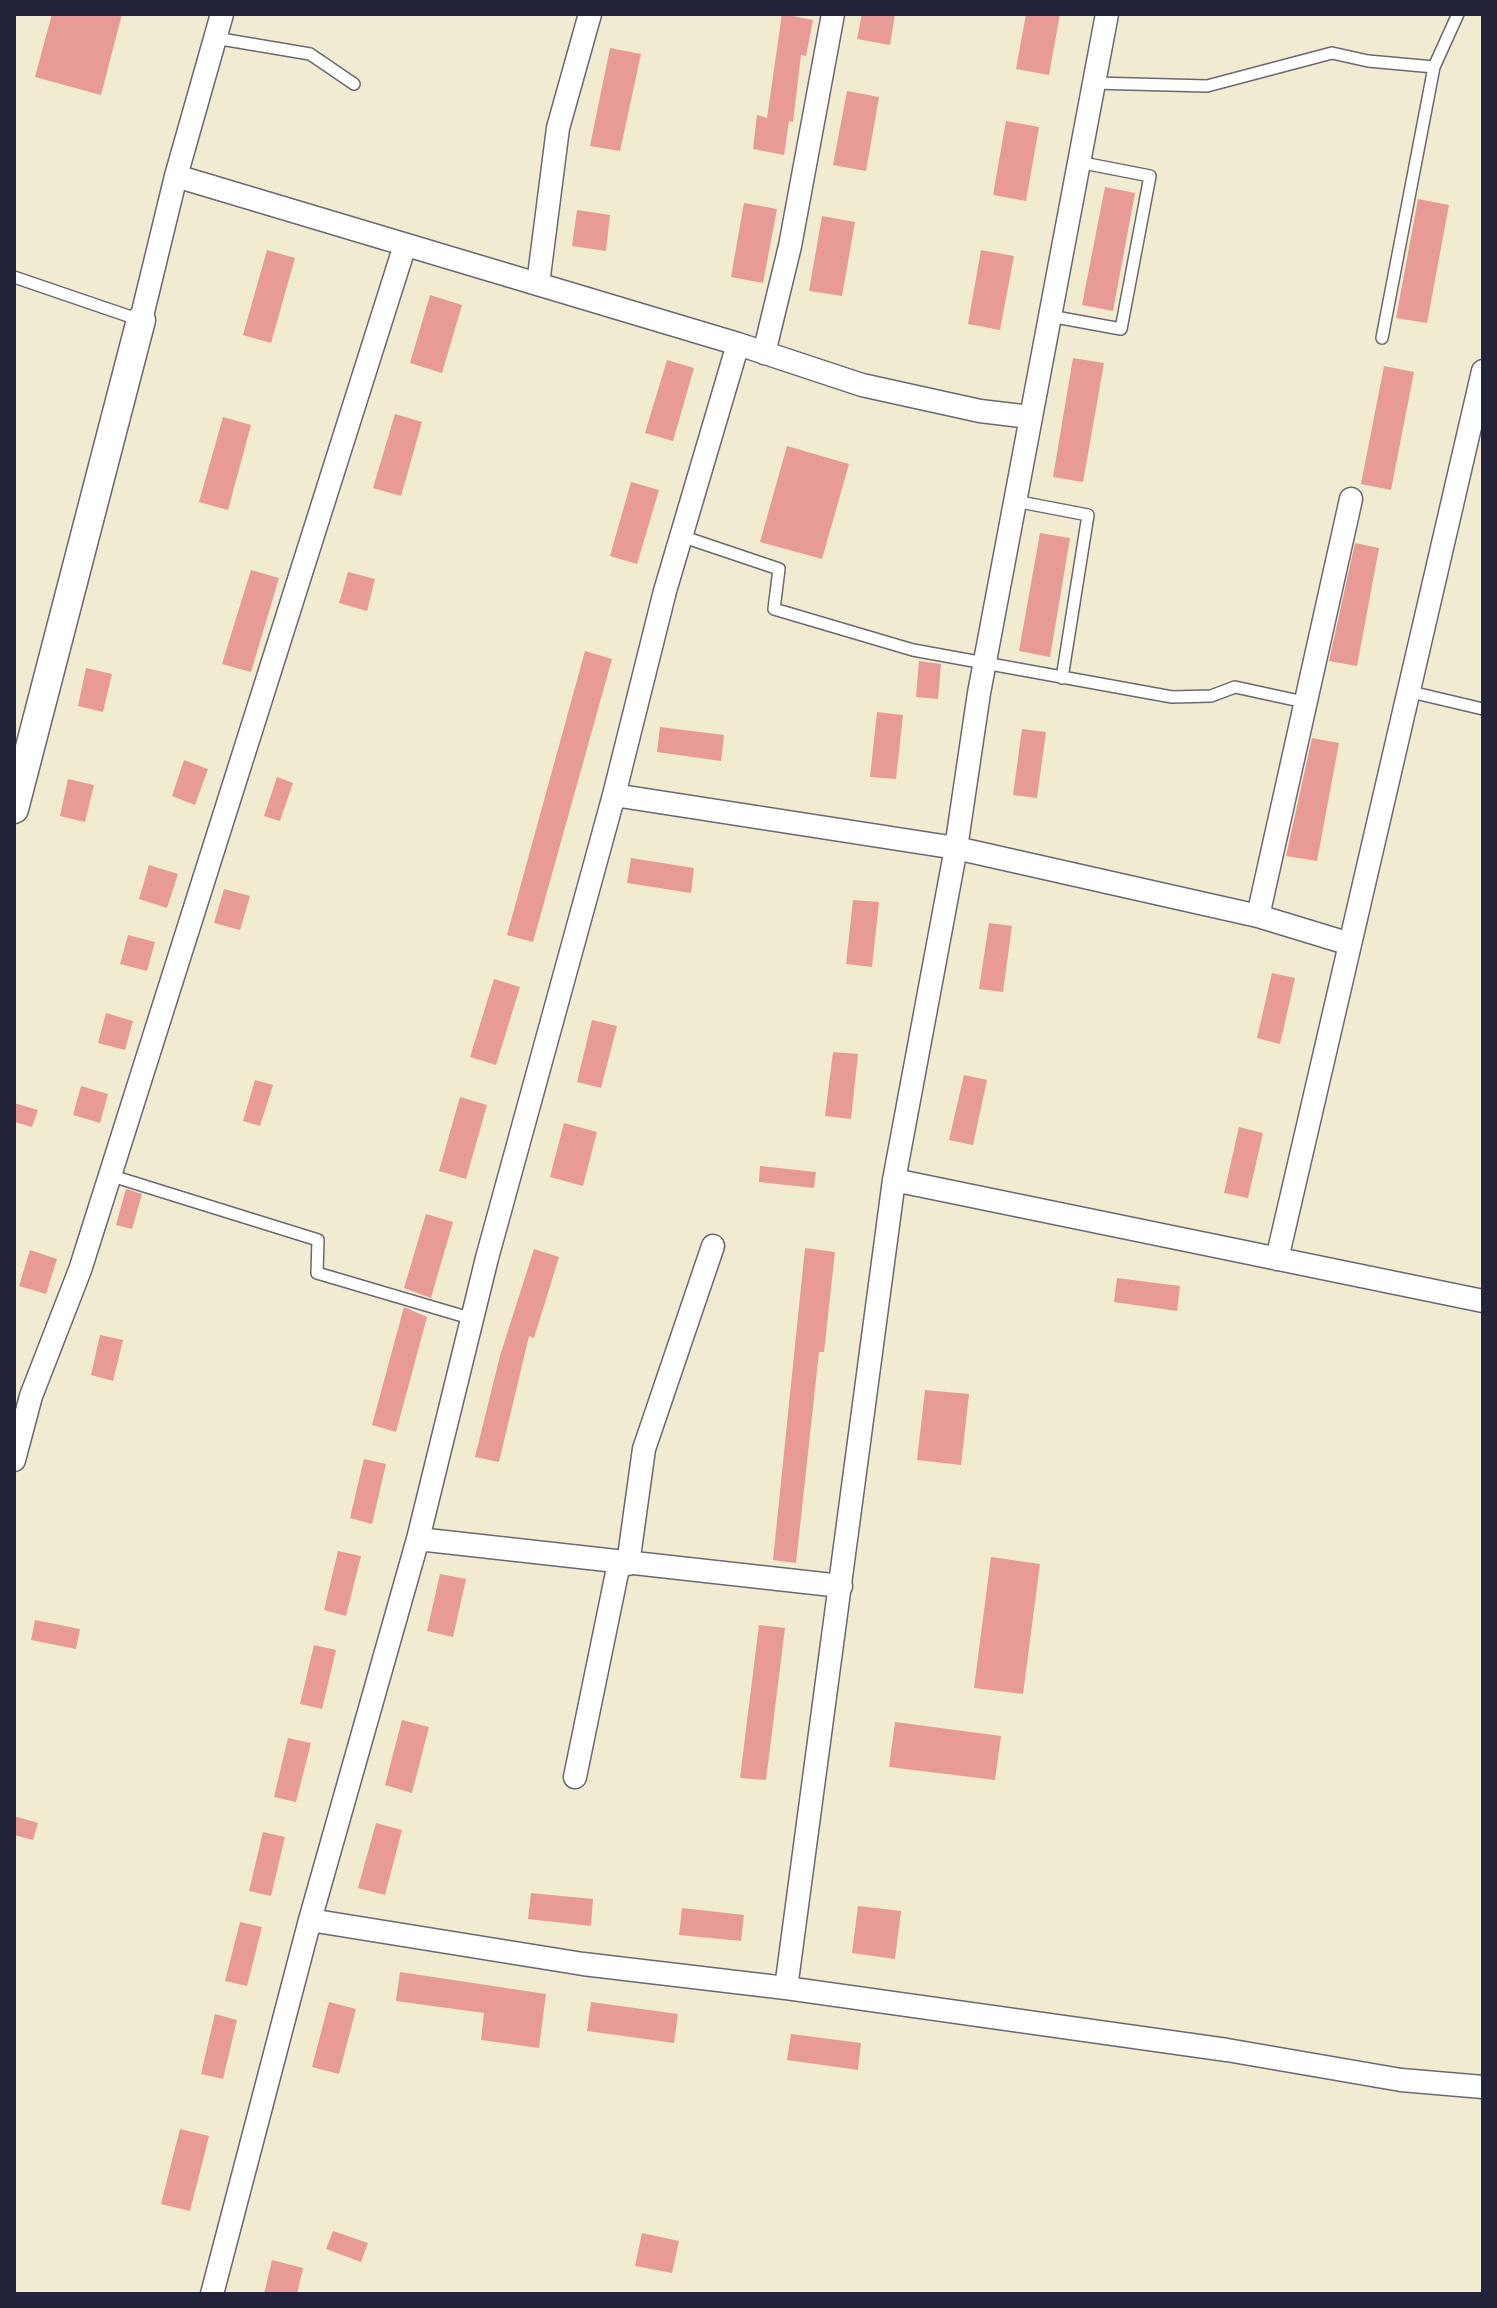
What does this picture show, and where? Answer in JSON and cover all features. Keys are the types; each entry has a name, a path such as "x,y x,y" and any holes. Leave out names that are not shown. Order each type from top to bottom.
{"street":[{"path":"14,809 176,176 222,14"},
{"path":"538,284 558,128 590,14"},
{"path":"764,353 790,246 833,14"},
{"path":"786,1988 894,1180 956,848 985,662 1107,14"},
{"path":"176,176 738,344 862,385 980,411 1030,417"},
{"path":"14,1460 31,1396 80,1270 405,245"},
{"path":"212,2294 310,1920 418,1539 680,536 738,344"},
{"path":"1277,1259 1411,692 1483,371"},
{"path":"1258,916 1351,499"},
{"path":"614,795 956,848 1258,916 1350,944"},
{"path":"894,1180 1483,1301"},
{"path":"575,1777 624,1564 644,1449 713,1246"},
{"path":"418,1539 841,1586"},
{"path":"310,1920 583,1964 786,1988 1227,2050 1401,2080 1483,2087"}],"lane":[{"path":"1382,338 1434,67 1458,14"},
{"path":"215,38 310,54 354,84"},
{"path":"1094,83 1207,86 1332,53 1368,61 1434,67"},
{"path":"1049,315 1121,329 1150,176 1078,162"},
{"path":"14,277 141,320"},
{"path":"1015,501 1088,515 1062,678"},
{"path":"680,536 779,569 774,609 913,650 1172,697 1211,696 1235,687 1304,702"},
{"path":"1411,692 1483,709"},
{"path":"109,1175 318,1240 317,1273 473,1319"}],"building":[{"path":"52,14 122,14 101,95 35,77"},
{"path":"782,14 813,20 806,56 801,55 793,122 789,121 784,155 753,149 757,115 767,118"},
{"path":"862,14 895,14 890,45 857,39"},
{"path":"1026,14 1060,14 1049,75 1016,69"},
{"path":"610,48 641,54 620,151 590,146"},
{"path":"847,91 879,97 866,171 833,165"},
{"path":"1006,121 1039,127 1026,201 993,195"},
{"path":"1105,187 1135,193 1113,311 1082,305"},
{"path":"1418,199 1449,205 1427,323 1396,318"},
{"path":"744,203 777,209 763,283 731,277"},
{"path":"577,210 610,215 606,251 572,246"},
{"path":"822,216 855,222 842,296 809,291"},
{"path":"267,250 295,258 271,343 243,335"},
{"path":"981,250 1014,256 1000,330 968,324"},
{"path":"430,295 462,305 442,373 410,363"},
{"path":"1073,358 1104,363 1083,482 1053,477"},
{"path":"667,360 694,368 673,441 645,433"},
{"path":"1384,366 1414,372 1391,490 1361,484"},
{"path":"395,414 422,422 401,496 373,488"},
{"path":"223,417 251,425 228,510 199,502"},
{"path":"787,446 849,464 822,559 760,542"},
{"path":"631,482 659,490 637,564 610,556"},
{"path":"1040,533 1070,538 1050,657 1019,651"},
{"path":"1355,543 1379,548 1357,666 1329,661"},
{"path":"251,570 279,578 251,672 222,664"},
{"path":"348,572 375,579 367,611 339,603"},
{"path":"585,651 612,659 533,942 507,935"},
{"path":"919,661 941,664 938,699 916,697"},
{"path":"86,668 112,674 103,712 78,706"},
{"path":"877,712 903,715 896,779 870,777"},
{"path":"660,727 724,735 721,761 657,752"},
{"path":"1022,729 1046,732 1037,798 1013,795"},
{"path":"1312,738 1339,743 1317,861 1286,856"},
{"path":"184,760 208,769 195,805 172,796"},
{"path":"277,777 293,783 280,821 264,816"},
{"path":"68,779 94,785 85,822 60,816"},
{"path":"631,858 694,868 691,893 627,883"},
{"path":"149,865 178,874 167,908 139,899"},
{"path":"224,889 250,896 240,930 214,923"},
{"path":"853,900 879,902 872,967 846,964"},
{"path":"989,923 1012,926 1003,992 979,989"},
{"path":"128,935 155,942 147,971 120,964"},
{"path":"1272,973 1295,978 1280,1044 1257,1038"},
{"path":"494,979 520,987 496,1065 470,1057"},
{"path":"106,1013 133,1021 125,1050 98,1043"},
{"path":"592,1020 617,1026 601,1088 577,1082"},
{"path":"833,1052 858,1054 851,1119 825,1116"},
{"path":"964,1075 987,1080 973,1145 949,1140"},
{"path":"255,1080 273,1085 260,1126 243,1121"},
{"path":"81,1086 108,1094 100,1123 73,1115"},
{"path":"460,1097 487,1105 466,1179 439,1171"},
{"path":"14,1103 38,1110 32,1127 14,1122"},
{"path":"564,1123 597,1132 583,1186 550,1177"},
{"path":"1239,1127 1263,1133 1248,1198 1224,1193"},
{"path":"760,1166 816,1172 814,1188 759,1182"},
{"path":"126,1189 142,1194 132,1229 116,1225"},
{"path":"426,1214 453,1222 431,1298 404,1288"},
{"path":"805,1248 835,1252 824,1352 819,1352 796,1563 773,1560"},
{"path":"534,1249 559,1257 534,1338 529,1336 499,1462 475,1457 500,1356"},
{"path":"30,1250 57,1259 46,1294 19,1286"},
{"path":"1117,1278 1180,1286 1177,1311 1114,1302"},
{"path":"404,1307 427,1317 396,1432 372,1425"},
{"path":"100,1335 123,1340 113,1381 91,1375"},
{"path":"925,1390 969,1394 961,1465 917,1460"},
{"path":"364,1459 386,1464 372,1524 350,1518"},
{"path":"338,1551 361,1556 346,1616 324,1610"},
{"path":"991,1557 1040,1564 1023,1694 974,1688"},
{"path":"440,1574 466,1579 453,1637 427,1631"},
{"path":"35,1620 80,1629 76,1649 31,1640"},
{"path":"759,1625 785,1628 766,1780 740,1778"},
{"path":"314,1645 336,1650 322,1709 300,1704"},
{"path":"402,1720 429,1727 412,1793 385,1785"},
{"path":"895,1722 1001,1736 995,1780 889,1767"},
{"path":"288,1738 311,1743 296,1802 274,1797"},
{"path":"14,1816 38,1823 33,1840 14,1835"},
{"path":"376,1823 402,1830 385,1895 358,1888"},
{"path":"263,1832 285,1837 271,1896 249,1891"},
{"path":"531,1893 593,1899 591,1926 528,1919"},
{"path":"858,1906 901,1911 895,1959 852,1953"},
{"path":"682,1908 744,1915 741,1941 679,1935"},
{"path":"240,1922 262,1927 247,1986 225,1981"},
{"path":"400,1972 546,1994 539,2048 481,2040 484,2013 396,2001"},
{"path":"329,2002 356,2009 339,2074 312,2067"},
{"path":"591,2002 678,2014 674,2043 587,2031"},
{"path":"215,2014 237,2020 223,2079 201,2074"},
{"path":"791,2034 861,2043 858,2070 787,2060"},
{"path":"180,2129 209,2136 190,2211 161,2204"},
{"path":"333,2231 368,2243 361,2262 326,2249"},
{"path":"642,2233 679,2241 672,2273 635,2266"},
{"path":"272,2260 303,2268 297,2294 264,2294"}]}
